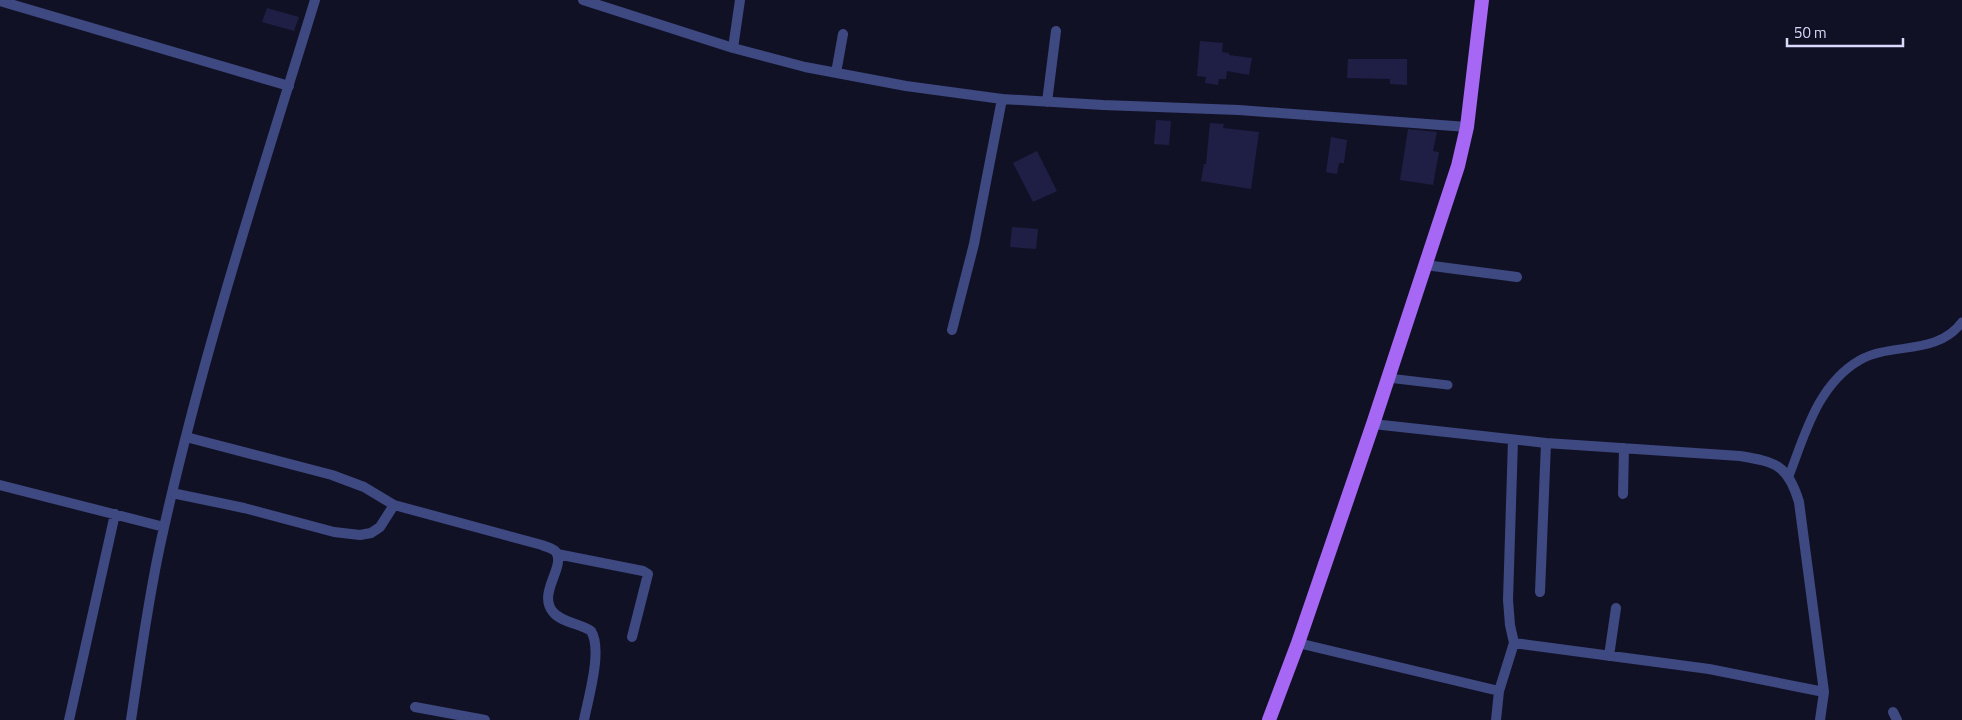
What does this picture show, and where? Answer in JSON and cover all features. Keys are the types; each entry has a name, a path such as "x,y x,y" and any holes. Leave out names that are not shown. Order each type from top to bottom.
{"main road":[{"path":"1269,720 1298,643 1449,197 1468,127 1482,0"}],"street":[{"path":"131,720 148,605 164,527 186,438 226,294 315,0"},
{"path":"583,0 733,48 836,73 906,86 1002,99 1239,110 1468,127"},
{"path":"733,48 740,0"},
{"path":"0,1 289,86"},
{"path":"1047,102 1056,31"},
{"path":"836,73 843,34"},
{"path":"952,330 974,244 1002,99"},
{"path":"1425,265 1517,277"},
{"path":"1373,424 1546,443 1747,457 1775,465 1789,476 1798,502 1824,692 1820,720"},
{"path":"186,438 307,468 346,480 374,492 394,505 542,545 552,550 556,554 558,561 548,597 551,610 565,620 593,632 596,641 594,671 584,720"},
{"path":"1496,720 1499,691 1514,643 1508,600 1513,440"},
{"path":"1540,592 1546,443"},
{"path":"1623,494 1624,448"},
{"path":"0,485 164,527"},
{"path":"172,494 244,508 334,532 360,535 371,533 380,527 394,505"},
{"path":"69,720 115,514"},
{"path":"556,554 643,571 648,574 632,637"},
{"path":"1610,656 1616,608"},
{"path":"1298,643 1499,691"},
{"path":"1514,643 1709,669 1824,692"},
{"path":"415,707 485,720"}],"lane":[{"path":"1789,476 1821,398 1848,368 1870,356 1924,346 1940,340 1950,334 1962,322"},
{"path":"1388,378 1448,385"}],"building":[{"path":"267,8 299,17 294,31 262,22"},
{"path":"1200,41 1223,43 1222,52 1229,53 1229,55 1252,58 1249,75 1227,71 1226,79 1219,79 1218,85 1205,83 1206,77 1197,76"},
{"path":"1348,59 1407,59 1407,85 1390,84 1390,79 1347,78"},
{"path":"1156,120 1171,121 1169,145 1154,144"},
{"path":"1210,123 1224,124 1223,128 1259,132 1251,189 1201,181 1204,164 1206,164"},
{"path":"1408,129 1437,132 1433,151 1439,152 1433,185 1400,180"},
{"path":"1331,137 1347,140 1344,163 1339,163 1337,174 1326,172"},
{"path":"1037,151 1057,191 1033,202 1013,163"},
{"path":"1012,227 1038,229 1036,249 1010,247"}]}
